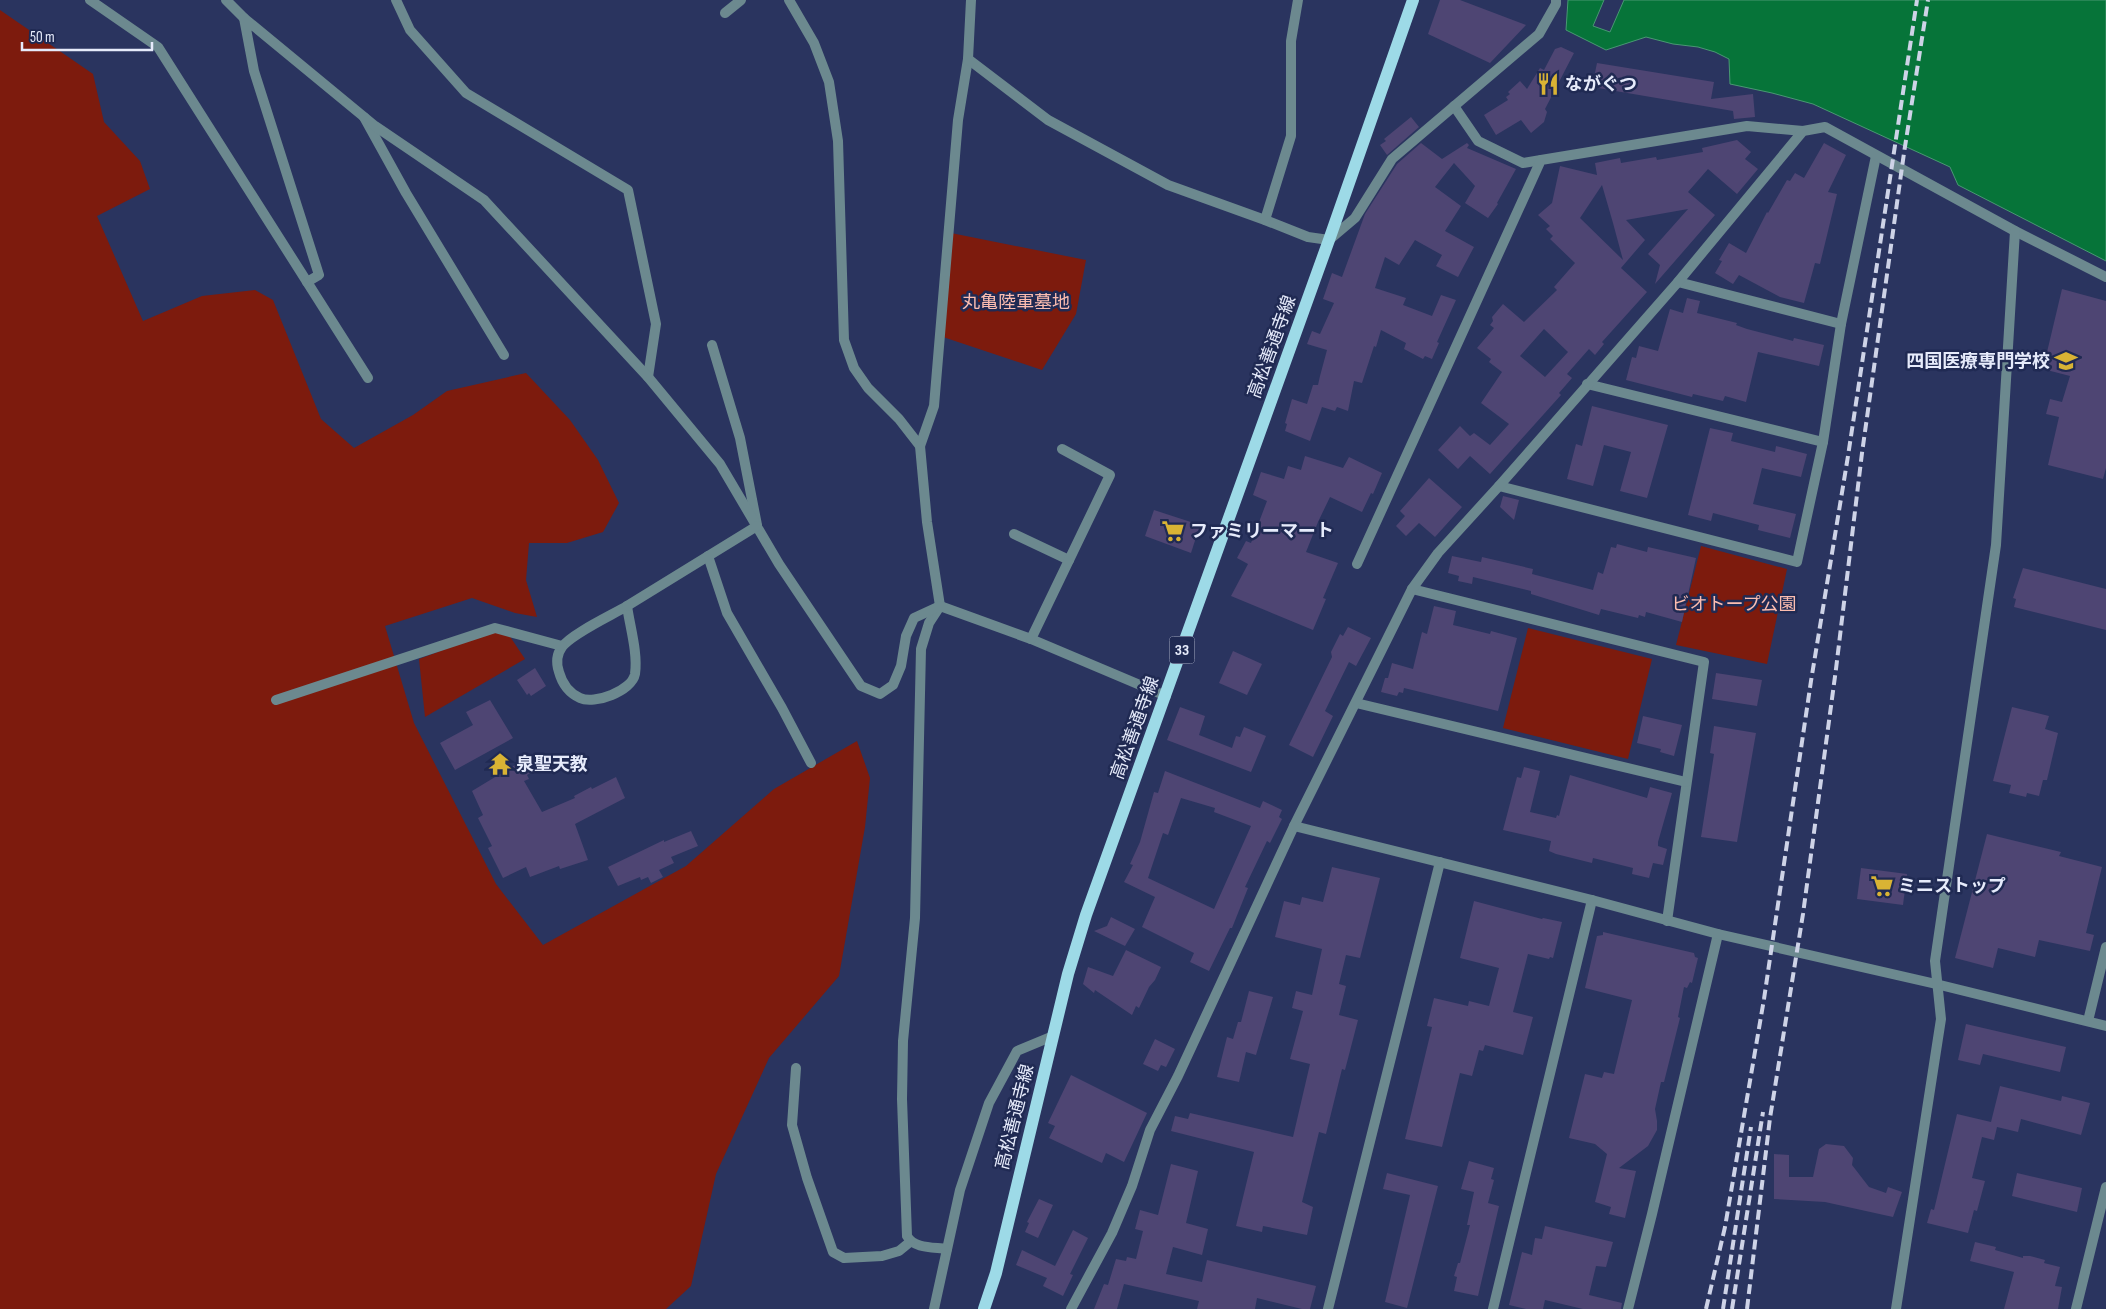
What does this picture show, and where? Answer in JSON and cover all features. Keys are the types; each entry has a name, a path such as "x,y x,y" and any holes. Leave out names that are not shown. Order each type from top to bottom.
{"main road":[{"name":"高松善通寺線","path":"984,1309 996,1273 1068,974 1086,915 1329,240 1413,0"}],"street":[{"path":"90,0 158,47 368,378"},
{"path":"226,0 244,18 364,117 484,200 648,377 720,464 785,572 861,686 880,694 893,685 901,666 906,636 914,618 940,606 1031,639 1166,696"},
{"path":"396,0 410,30 466,93 628,190 656,324 648,377"},
{"path":"725,13 741,0"},
{"path":"789,0 814,43 830,82 838,141 844,340 854,368 868,388 899,419 920,446"},
{"path":"947,1249 917,1245 910,1242 907,1236 902,1099 903,1041 915,918 921,649 929,623 940,606 927,522 920,446 934,406 958,120 968,59 971,0"},
{"path":"1265,220 1291,136 1291,42 1298,0"},
{"path":"968,59 1048,120 1168,186 1308,237 1329,240 1355,218 1392,159 1538,34 1556,4 1556,0"},
{"path":"244,18 254,71 319,275 307,282"},
{"path":"1454,106 1478,141 1524,163 1747,126 1803,131 1825,127 2015,231 2106,277"},
{"path":"364,117 406,193 504,356"},
{"path":"1071,1309 1112,1233 1132,1186 1150,1130 1178,1076 1294,826 1412,589 1438,553 1500,486 1587,384 1678,282 1803,131"},
{"path":"1500,486 1797,562 1823,442 1841,324 1876,156"},
{"path":"1357,564 1541,160"},
{"path":"1896,1309 1940,1019 1935,961 1996,545 2015,231"},
{"path":"1678,282 1841,324"},
{"path":"712,345 740,438 757,526"},
{"path":"1587,384 1823,442"},
{"path":"1031,639 1110,475 1062,449"},
{"path":"627,606 635,659 635,676 626,687 611,696 596,700 581,699 568,690 560,675 556,660 562,646 574,637 757,526"},
{"path":"1014,534 1069,560"},
{"path":"708,556 727,613 782,708 811,763"},
{"path":"1412,589 1704,662 1667,921"},
{"path":"276,700 494,628 562,646"},
{"path":"1356,703 1686,782"},
{"path":"1294,826 1592,900 1718,934 1936,984 2106,1026"},
{"path":"1328,1309 1440,862"},
{"path":"1493,1309 1592,900"},
{"path":"1628,1309 1718,934"},
{"path":"2088,1021 2106,947"},
{"path":"934,1309 960,1190 989,1103 1017,1051 1053,1036"},
{"path":"796,1068 792,1125 807,1178 833,1252 844,1258 882,1256 899,1251 910,1242"},
{"path":"2076,1309 2106,1186"}],"green space":[{"path":"0,10 93,74 104,122 140,161 150,189 97,216 143,321 202,296 255,290 273,300 321,419 354,448 413,415 447,391 526,373 570,420 598,460 619,503 603,532 567,543 529,543 526,580 537,617 515,613 472,598 385,626 414,723 496,884 543,945 686,866 774,789 857,741 870,778 865,827 839,976 769,1058 716,1174 691,1286 666,1309 0,1309"},
{"name":"丸亀陸軍墓地","path":"951,233 1086,260 1076,314 1042,370 943,337"},
{"name":"ビオトープ公園","path":"1701,546 1787,569 1767,664 1676,645"},
{"path":"1528,628 1652,659 1628,759 1503,728"},
{"path":"494,631 509,635 525,659 425,717 419,659"}],"shaded area":[{"path":"1568,0 1604,0 1593,26 1610,32 1624,0 2106,0 2106,261 1958,185 1950,167 1813,104 1730,84 1729,59 1715,52 1646,37 1606,50 1566,30"}],"building":[{"path":"1440,0 1460,0 1526,25 1490,63 1428,34"},
{"path":"1561,47 1574,53 1545,109 1547,112 1544,122 1531,133 1521,120 1496,135 1484,115 1508,100 1506,97 1510,94 1508,92 1520,81 1527,89 1540,68 1544,70 1555,49"},
{"path":"1597,63 1714,82 1711,99 1753,94 1755,117 1734,119 1733,111 1592,87"},
{"path":"1411,117 1419,127 1387,155 1380,145 1386,141 1384,139"},
{"path":"1737,140 1751,152 1745,159 1758,169 1737,194 1708,169 1688,192 1715,215 1655,284 1660,265 1648,254 1688,209 1626,220 1645,240 1621,268 1647,292 1602,342 1604,344 1595,355 1589,349 1567,374 1572,378 1559,393 1561,395 1490,474 1470,456 1458,469 1438,450 1460,426 1470,436 1474,433 1490,445 1509,424 1481,403 1502,372 1489,362 1491,359 1477,348 1494,328 1490,325 1493,321 1492,317 1503,304 1524,322 1557,290 1554,287 1575,263 1550,239 1553,236 1546,229 1550,226 1538,215 1552,203 1560,166 1597,175 1595,163 1620,158 1621,163 1656,157 1657,160 1703,152 1702,148","holes":["1602,185 1613,223 1623,260 1580,218","1544,329 1568,352 1545,377 1520,356"]},
{"path":"1421,143 1442,159 1467,143 1469,145 1467,148 1516,169 1498,204 1488,218 1465,203 1475,186 1454,163 1435,187 1461,206 1445,231 1474,247 1458,277 1436,266 1442,255 1415,240 1399,265 1385,257 1375,288 1406,298 1403,305 1432,316 1441,295 1456,300 1437,342 1439,343 1432,359 1425,356 1423,359 1404,349 1406,343 1381,330 1362,383 1354,381 1348,411 1337,407 1335,411 1322,407 1310,441 1285,431 1287,424 1285,423 1292,399 1307,404 1313,385 1318,385 1327,350 1307,344 1312,331 1320,334 1334,303 1323,299 1332,273 1342,277 1365,214 1397,164"},
{"path":"1824,143 1846,155 1828,192 1837,194 1820,264 1815,263 1804,303 1780,297 1739,275 1733,284 1715,273 1722,261 1719,260 1729,243 1746,253 1767,212 1787,180 1790,181 1795,173 1804,178"},
{"path":"2062,289 2106,301 2106,468 2103,479 2048,465 2059,417 2046,414 2050,399 2062,402 2070,376 2043,369"},
{"path":"1687,298 1700,301 1697,313 1737,323 1736,325 1747,329 1793,341 1794,338 1824,345 1819,366 1758,352 1746,402 1725,396 1723,401 1693,394 1692,397 1626,380 1632,357 1636,358 1639,346 1658,351 1670,309 1683,313"},
{"path":"1592,406 1668,425 1647,498 1620,491 1631,452 1604,445 1593,486 1567,479 1576,444 1582,446"},
{"path":"1710,428 1733,433 1731,441 1775,452 1776,446 1807,454 1801,477 1762,468 1753,504 1796,514 1790,538 1758,530 1759,525 1713,513 1711,521 1688,515"},
{"path":"1305,456 1343,468 1349,457 1382,473 1373,494 1371,493 1362,512 1330,497 1318,522 1306,552 1338,563 1323,598 1326,599 1313,630 1231,596 1248,564 1237,558 1246,541 1251,543 1267,501 1253,495 1261,472 1284,479 1288,466 1301,470"},
{"path":"1429,478 1462,507 1435,537 1419,523 1406,536 1396,526 1405,516 1400,511"},
{"path":"1503,496 1519,500 1514,520 1500,507"},
{"name":"ファミリーマート","path":"1154,510 1200,525 1191,553 1145,536"},
{"path":"1617,544 1647,552 1648,547 1696,558 1682,622 1646,612 1645,617 1639,615 1638,618 1601,609 1599,615 1531,594 1531,591 1473,577 1472,584 1458,581 1459,576 1448,573 1452,556 1481,562 1482,557 1533,569 1532,574 1593,590 1598,572 1603,574 1611,547 1616,548"},
{"path":"2023,568 2106,589 2106,630 2014,607 2016,599 2013,598"},
{"path":"1434,606 1456,611 1453,625 1490,634 1491,631 1517,638 1498,711 1404,688 1403,693 1399,692 1397,696 1381,692 1385,678 1388,678 1392,663 1413,669 1422,632 1427,634"},
{"path":"1348,627 1371,638 1356,666 1349,662 1325,711 1333,716 1313,757 1289,745 1332,657 1331,652 1340,634 1343,636"},
{"path":"1233,651 1262,664 1247,695 1219,683"},
{"path":"535,668 546,686 531,696 529,693 527,695 517,680"},
{"path":"1716,673 1762,680 1757,706 1712,699"},
{"path":"490,700 513,738 455,770 440,743 473,725 466,712"},
{"path":"1180,707 1205,716 1199,735 1232,748 1236,736 1240,737 1244,727 1266,736 1251,772 1167,740"},
{"path":"2012,707 2049,716 2045,729 2058,733 2047,780 2043,780 2039,796 2027,793 2026,797 2009,793 2011,785 1993,781"},
{"path":"1643,716 1682,725 1674,756 1660,752 1661,749 1637,743"},
{"path":"1714,726 1756,733 1737,842 1701,837 1714,754 1710,753"},
{"path":"525,759 532,772 527,775 529,779 524,781 542,812 575,798 574,796 591,787 592,789 616,777 625,798 575,824 588,860 560,869 559,866 530,877 526,867 503,878 488,848 492,846 478,818 483,815 472,791"},
{"path":"1524,767 1540,771 1530,812 1556,818 1557,815 1559,816 1570,775 1647,798 1650,787 1672,793 1658,842 1658,846 1667,849 1663,865 1653,863 1649,878 1632,874 1633,868 1593,858 1592,863 1556,854 1549,851 1551,841 1503,830 1517,777 1521,778"},
{"path":"1165,771 1260,808 1263,801 1282,810 1279,817 1282,819 1270,843 1267,841 1245,887 1248,888 1232,928 1230,928 1209,971 1190,962 1194,953 1142,927 1155,897 1124,882 1133,865 1130,864 1140,842 1154,792 1158,793","holes":["1181,798 1215,808 1214,812 1251,826 1214,909 1148,878 1163,833 1168,835"]},
{"path":"691,831 698,846 671,857 674,863 659,870 663,877 651,883 648,877 641,880 640,877 618,886 608,867 664,840 664,842"},
{"path":"1987,834 2061,852 2059,856 2102,867 2086,933 2094,935 2090,951 2039,940 2035,957 1998,948 1993,968 1955,958"},
{"path":"1332,867 1380,878 1360,958 1346,955 1339,984 1346,986 1339,1015 1358,1020 1345,1070 1342,1069 1326,1134 1319,1132 1302,1202 1313,1207 1307,1235 1263,1226 1262,1232 1236,1226 1254,1152 1171,1131 1175,1116 1188,1119 1190,1113 1293,1137 1310,1064 1290,1059 1303,1011 1292,1008 1296,991 1312,995 1322,949 1275,937 1284,901 1300,905 1302,897 1323,902"},
{"path":"1861,868 1907,874 1903,905 1857,899"},
{"path":"1474,901 1542,919 1562,922 1553,958 1550,957 1549,959 1528,954 1513,1012 1533,1017 1523,1055 1485,1045 1483,1051 1479,1050 1472,1076 1460,1073 1442,1147 1405,1139 1432,1027 1427,1026 1434,998 1468,1006 1469,1001 1489,1006 1499,968 1460,958"},
{"path":"1111,917 1135,929 1125,946 1094,931 1107,926"},
{"path":"1603,932 1694,953 1695,957 1698,958 1692,983 1690,982 1687,988 1684,987 1678,1017 1680,1018 1664,1082 1661,1082 1655,1109 1657,1130 1648,1146 1619,1168 1636,1171 1625,1218 1609,1214 1611,1207 1595,1202 1607,1154 1595,1144 1569,1138 1585,1074 1602,1078 1604,1072 1614,1074 1632,1000 1585,988 1597,936 1603,935"},
{"path":"1126,950 1161,967 1139,1008 1136,1006 1132,1015 1095,990 1094,993 1083,984 1088,967 1113,976"},
{"path":"1249,991 1273,997 1256,1055 1246,1052 1239,1082 1217,1077 1227,1037 1233,1039 1238,1022 1241,1022"},
{"path":"1966,1024 2066,1047 2060,1072 1983,1054 1980,1065 1958,1060"},
{"path":"1155,1039 1175,1049 1166,1067 1161,1065 1158,1071 1143,1064"},
{"path":"1071,1075 1147,1113 1124,1162 1106,1153 1102,1163 1049,1138 1055,1126 1048,1123"},
{"path":"2000,1086 2061,1101 2062,1096 2090,1103 2081,1135 2021,1119 2018,1132 1997,1127 1994,1140 1982,1137 1972,1178 1985,1181 1977,1211 1974,1210 1968,1233 1927,1223 1931,1209 1934,1210 1957,1114 1991,1122"},
{"path":"1826,1144 1844,1146 1853,1158 1852,1165 1869,1187 1886,1193 1888,1187 1902,1192 1893,1217 1825,1202 1774,1199 1774,1154 1789,1155 1789,1177 1813,1177 1819,1149"},
{"path":"1469,1161 1494,1168 1491,1179 1494,1180 1488,1203 1499,1206 1478,1296 1454,1291 1457,1277 1454,1276 1458,1263 1460,1263 1470,1225 1467,1225 1474,1192 1461,1189"},
{"path":"1171,1164 1198,1171 1186,1223 1208,1229 1202,1255 1173,1247 1166,1274 1202,1282 1207,1260 1316,1286 1310,1309 1302,1309 1257,1298 1255,1309 1197,1309 1199,1301 1124,1284 1117,1309 1094,1309 1104,1284 1108,1285 1116,1259 1126,1261 1127,1257 1136,1259 1143,1231 1135,1229 1140,1210 1158,1215"},
{"path":"1387,1173 1438,1186 1407,1308 1385,1302 1410,1195 1383,1189"},
{"path":"2017,1173 2082,1188 2077,1212 2012,1196"},
{"path":"1039,1199 1053,1205 1038,1238 1025,1232 1029,1223 1027,1222"},
{"path":"1545,1226 1613,1242 1606,1267 1596,1266 1589,1295 1622,1303 1621,1309 1583,1309 1545,1300 1543,1309 1526,1309 1509,1305 1522,1252 1532,1255 1535,1238 1542,1239"},
{"path":"1073,1230 1088,1238 1070,1274 1073,1275 1063,1296 1043,1286 1047,1278 1016,1265 1022,1250 1055,1266"},
{"path":"1975,1242 1996,1247 1995,1250 2023,1258 2023,1256 2030,1256 2045,1260 2044,1263 2060,1267 2055,1286 2062,1287 2058,1309 2004,1309 2014,1272 1970,1261"}],"railway":[{"path":"1706,1309 1725,1227 1764,999 1811,681 1848,456 1917,0"},
{"path":"1747,1309 1770,1118 1803,914 1836,669 1862,453 1904,153 1928,0"},
{"path":"1732,1309 1763,1112"},
{"path":"1723,1309 1751,1127"}],"place":[{"name":"ながぐつ","path":"1548,84"},
{"name":"四国医療専門学校","path":"2066,361"},
{"name":"ファミリーマート","path":"1173,531"},
{"name":"泉聖天教","path":"500,764"},
{"name":"ミニストップ","path":"1882,886"}]}
